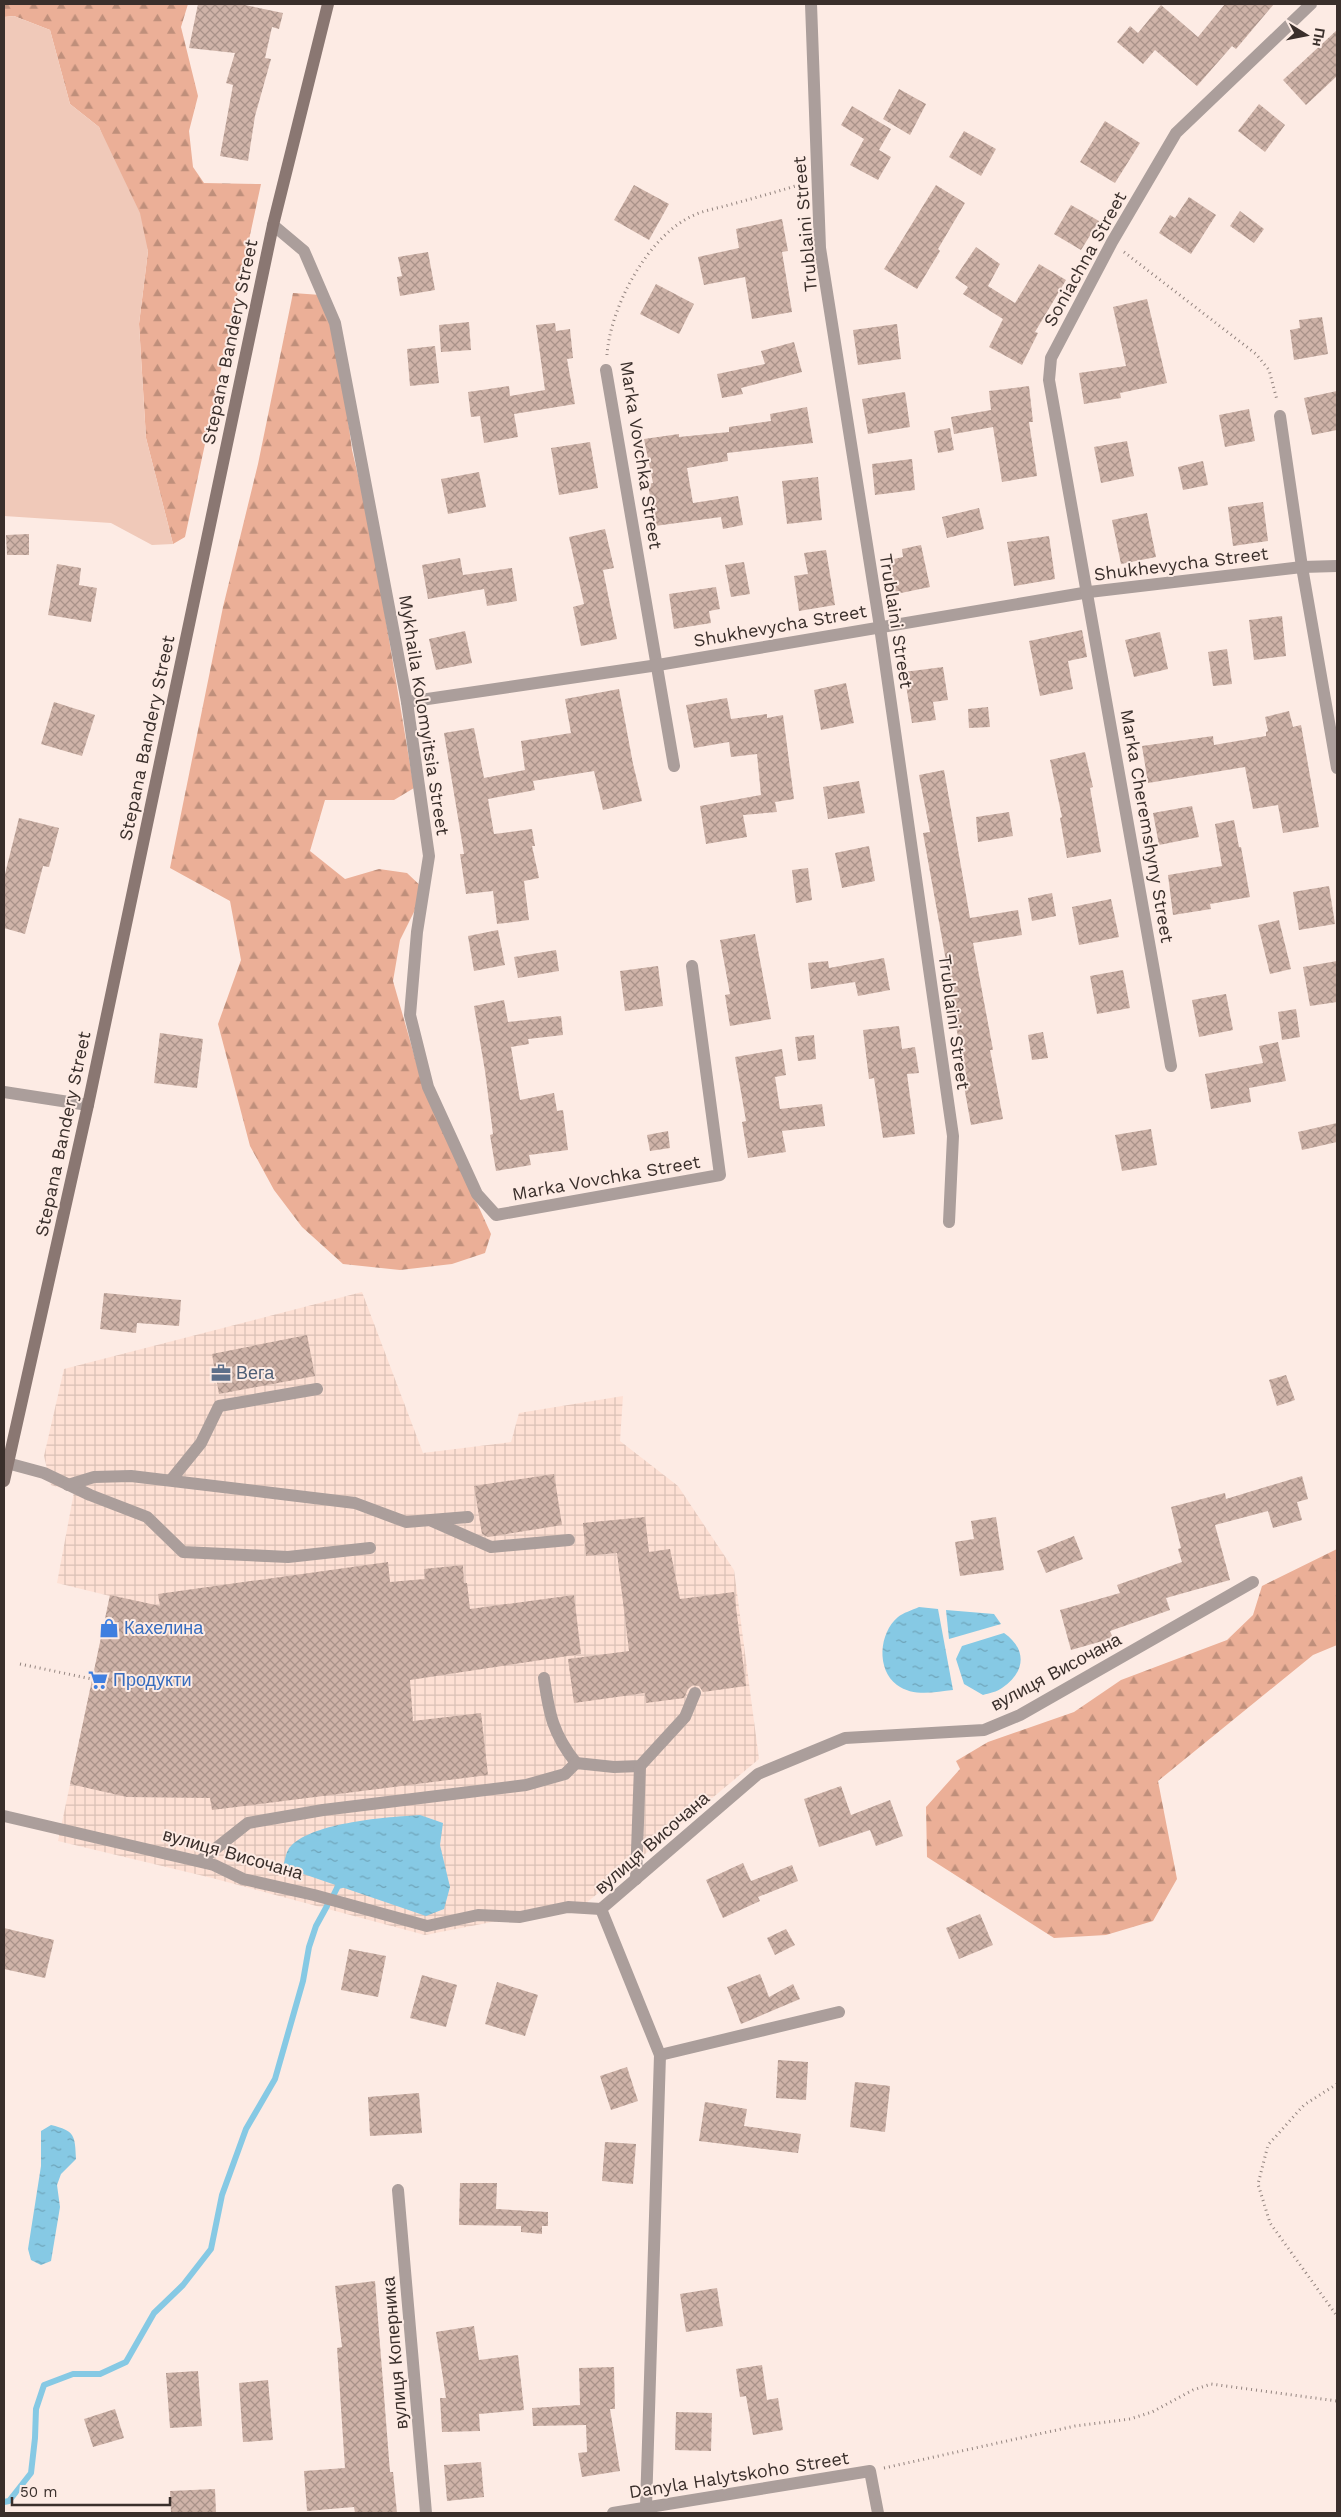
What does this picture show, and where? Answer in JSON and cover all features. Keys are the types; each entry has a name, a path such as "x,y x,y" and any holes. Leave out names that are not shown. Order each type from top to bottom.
{"main road":[{"name":"Stepana Bandery Street","path":"4,1481 88,1105 273,225 328,4"}],"street":[{"name":"Trublaini Street","path":"810,4 820,248 880,627 952,1136 949,1222"},
{"name":"Soniachna Street","path":"1088,592 1049,380 1051,358 1112,242 1176,133 1311,4"},
{"name":"Mykhaila Kolomyitsia Street","path":"273,225 304,251 336,323 407,702 429,856 417,932 410,1015 428,1087 477,1194 496,1215"},
{"name":"Marka Vovchka Street","path":"606,370 674,766"},
{"path":"1280,416 1302,567 1337,768"},
{"name":"Shukhevycha Street","path":"407,702 658,665 1088,592 1302,567 1337,566"},
{"name":"Marka Cheremshyny Street","path":"1088,592 1171,1066"},
{"name":"Marka Vovchka Street","path":"496,1215 720,1175 692,966"},
{"path":"4,1092 88,1105"},
{"path":"171,1480 201,1443 219,1406 317,1389"},
{"path":"7,1463 44,1473 68,1485 147,1517 183,1552 288,1557 370,1548"},
{"path":"68,1485 94,1477 131,1476 355,1503 406,1522 468,1517"},
{"path":"430,1520 491,1547 569,1540"},
{"name":"вулиця Височана","path":"4,1816 200,1861 214,1865 243,1879 314,1895 427,1926 478,1915 520,1916 568,1907 601,1909 758,1774 845,1738 984,1730 1020,1714 1253,1582"},
{"path":"544,1678 548,1704 560,1742 576,1763 614,1767 640,1766"},
{"path":"636,1880 640,1766 685,1717 695,1693"},
{"path":"200,1861 248,1823 323,1810 526,1786 565,1774 576,1763"},
{"path":"601,1909 660,2055 646,2507"},
{"path":"660,2055 839,2012"},
{"name":"вулиця Коперника","path":"398,2190 426,2513"},
{"path":"870,2471 878,2513"},
{"name":"Danyla Halytskoho Street","path":"612,2513 870,2471"}],"path":[{"name":"Marka Vovchka Street","path":"606,370 608,344 613,319 653,246 670,231 692,216 817,180"},
{"path":"1112,242 1256,354 1269,370 1280,416"},
{"path":"20,1664 92,1679"},
{"path":"1337,2084 1304,2105 1268,2145 1258,2184 1270,2223 1302,2271 1337,2316"},
{"path":"870,2471 1075,2426 1130,2419 1152,2412 1193,2390 1212,2384 1337,2400"}],"shaded area":[{"path":"14,16 50,30 70,104 99,127 140,213 148,251 139,324 146,438 173,544 152,545 111,523 4,516 4,17"},
{"path":"362,1292 423,1453 511,1442 519,1413 623,1396 620,1441 678,1486 734,1570 759,1759 585,1904 425,1935 212,1878 58,1841 110,1596 57,1583 74,1492 51,1485 44,1456 64,1369"}],"green space":[{"path":"4,4 188,4 181,27 198,96 189,131 193,167 204,183 261,184 185,537 173,544 146,438 139,324 148,251 99,127 70,104 50,30 14,16 4,17"},
{"path":"293,293 321,295 335,323 352,450 370,526 414,788 394,800 325,800 310,851 345,879 379,869 407,873 425,890 400,940 393,981 421,1079 491,1234 485,1253 452,1264 400,1270 343,1264 302,1227 274,1190 250,1146 218,1024 241,960 230,901 170,868 223,607 258,464"},
{"path":"1337,1549 1337,1645 1313,1655 1158,1781 1177,1879 1153,1921 1106,1935 1054,1938 927,1857 926,1807 960,1769 956,1761 988,1742 1074,1712 1121,1680 1227,1640 1253,1615 1262,1586"}],"water":[{"path":"919,1607 938,1609 953,1690 924,1693 903,1689 890,1678 886,1670 882,1651 887,1632 898,1617"},
{"path":"946,1610 994,1614 1001,1624 949,1639"},
{"path":"1004,1633 1012,1639 1020,1653 1019,1668 1016,1675 1002,1688 983,1695 964,1684 956,1659 962,1646"},
{"path":"420,1815 443,1823 440,1845 450,1887 444,1909 426,1916 283,1867 289,1848 302,1838 316,1831 352,1822"},
{"path":"51,2125 65,2129 72,2135 76,2159 61,2174 57,2185 60,2207 51,2261 41,2265 31,2260 28,2249 41,2166 41,2131"}],"building":[{"path":"198,4 240,4 283,13 279,29 272,27 265,58 271,59 255,116 248,161 220,156 233,85 226,83 235,53 189,48"},
{"path":"1225,4 1274,4 1236,49 1232,46 1197,86 1155,50 1143,64 1117,42 1130,26 1138,33 1161,5 1198,37"},
{"path":"1337,30 1337,76 1306,105 1283,80"},
{"path":"899,89 926,104 910,135 883,119"},
{"path":"1259,104 1285,125 1265,152 1238,131"},
{"path":"852,106 891,129 879,150 891,157 878,180 850,165 864,139 841,125"},
{"path":"1105,121 1140,143 1115,183 1080,162"},
{"path":"964,131 996,149 981,176 949,157"},
{"path":"634,185 669,204 649,240 614,220"},
{"path":"936,185 965,203 938,249 940,251 917,289 884,269"},
{"path":"1189,197 1216,215 1191,254 1159,233 1170,215 1175,218"},
{"path":"1071,205 1099,221 1081,250 1054,234"},
{"path":"1240,211 1264,229 1254,243 1230,226"},
{"path":"782,219 788,251 782,252 792,312 752,319 745,277 704,285 698,257 739,248 736,229"},
{"path":"976,247 1000,264 988,286 1015,303 1039,264 1066,280 1035,332 1038,333 1022,365 989,347 1003,319 963,294 968,287 955,278"},
{"path":"428,252 435,290 400,296 397,277 402,276 398,257"},
{"path":"656,284 694,304 679,334 640,314"},
{"path":"1147,299 1167,383 1120,393 1121,398 1084,404 1079,373 1126,366 1113,307"},
{"path":"1322,317 1328,354 1294,360 1290,330 1300,328 1299,320"},
{"path":"469,322 471,350 441,352 439,325"},
{"path":"555,323 556,331 570,329 573,358 567,359 575,404 514,414 518,437 484,443 480,416 471,417 468,392 509,386 510,396 545,390 536,325"},
{"path":"897,324 901,359 858,365 853,330"},
{"path":"794,342 802,372 741,388 743,394 722,398 717,374 765,364 761,351"},
{"path":"435,346 439,383 410,386 407,349"},
{"path":"1029,386 1033,422 1029,422 1037,476 1002,482 993,427 954,434 951,417 991,410 989,391"},
{"path":"1337,391 1337,430 1312,435 1304,398"},
{"path":"905,392 910,427 868,434 862,399"},
{"path":"807,407 813,443 727,453 728,461 687,468 693,503 738,496 743,525 723,529 721,517 655,526 648,484 653,483 644,439 679,434 679,437 729,432 729,427 771,421 770,414"},
{"path":"1249,409 1255,441 1225,447 1219,415"},
{"path":"950,428 954,450 938,453 934,431"},
{"path":"1127,441 1134,476 1101,483 1094,447"},
{"path":"590,442 598,488 559,495 551,448"},
{"path":"912,459 915,490 875,495 872,464"},
{"path":"1203,461 1208,485 1183,490 1178,467"},
{"path":"479,472 486,507 448,514 441,479"},
{"path":"818,477 822,520 787,524 782,481"},
{"path":"1263,502 1268,541 1233,546 1228,507"},
{"path":"979,508 984,529 947,538 942,517"},
{"path":"1147,513 1156,557 1121,564 1112,520"},
{"path":"605,529 614,568 603,570 617,639 581,646 573,607 584,604 569,537"},
{"path":"29,534 29,555 7,555 6,535"},
{"path":"1049,536 1055,579 1014,586 1007,542"},
{"path":"921,545 930,587 896,594 889,560 903,557 902,549"},
{"path":"826,550 835,605 799,611 794,576 808,574 804,553"},
{"path":"460,558 463,575 512,568 517,601 487,606 484,589 428,599 422,565"},
{"path":"744,562 750,594 731,597 725,565"},
{"path":"57,564 81,568 79,585 97,588 91,622 48,615"},
{"path":"716,587 720,609 709,611 711,623 674,629 669,594"},
{"path":"1282,616 1286,656 1254,660 1249,620"},
{"path":"1082,630 1087,657 1068,661 1073,689 1040,696 1029,641"},
{"path":"465,631 472,663 436,670 429,639"},
{"path":"1160,632 1168,669 1134,677 1125,640"},
{"path":"1227,649 1232,684 1213,686 1208,652"},
{"path":"943,667 948,700 933,702 936,720 912,723 904,672"},
{"path":"846,683 854,723 821,730 814,690"},
{"path":"619,689 642,801 603,810 594,771 533,781 535,790 488,799 494,834 532,829 535,846 532,846 539,878 524,881 529,920 497,924 493,891 466,894 460,854 464,854 444,733 474,728 484,778 525,770 521,741 571,733 565,699"},
{"path":"727,698 731,719 767,714 767,718 783,715 794,799 775,802 777,812 743,815 747,837 706,844 700,806 761,795 757,754 731,757 729,742 694,748 686,705"},
{"path":"54,702 95,715 82,756 41,744"},
{"path":"988,707 990,727 969,728 968,709"},
{"path":"1289,711 1293,727 1301,725 1319,827 1283,833 1278,805 1253,809 1245,767 1148,783 1142,746 1213,736 1214,745 1266,736 1268,731 1265,717"},
{"path":"1085,752 1093,787 1090,788 1101,852 1067,858 1060,818 1062,817 1050,760"},
{"path":"944,770 970,918 1018,910 1022,935 973,943 993,1050 990,1050 1003,1119 971,1125 962,1075 966,1074 955,1022 957,1022 923,833 930,832 919,775"},
{"path":"859,781 865,813 828,819 823,787"},
{"path":"1192,806 1199,837 1159,845 1153,813"},
{"path":"1009,812 1013,836 978,842 976,817"},
{"path":"19,818 59,828 49,867 43,866 25,934 4,928 4,878"},
{"path":"1234,820 1250,897 1210,904 1211,909 1173,915 1168,875 1222,866 1215,824"},
{"path":"869,846 875,881 842,888 835,853"},
{"path":"808,868 812,900 796,903 792,870"},
{"path":"1329,886 1335,924 1299,930 1293,892"},
{"path":"1052,893 1056,916 1032,921 1028,898"},
{"path":"1111,899 1119,937 1079,945 1072,907"},
{"path":"1279,920 1291,969 1270,974 1258,925"},
{"path":"498,930 505,965 474,971 468,936"},
{"path":"755,934 771,1019 730,1026 725,995 730,994 720,940"},
{"path":"556,950 559,971 518,978 514,957"},
{"path":"884,958 890,990 858,996 855,982 811,989 808,963 828,961 829,968"},
{"path":"1337,961 1337,1002 1310,1006 1303,967"},
{"path":"658,966 663,1006 625,1011 620,971"},
{"path":"1123,970 1130,1008 1097,1014 1090,976"},
{"path":"1226,994 1233,1030 1199,1037 1192,1000"},
{"path":"504,1000 508,1022 561,1016 563,1035 528,1039 529,1044 511,1047 520,1100 554,1093 557,1111 563,1110 568,1150 529,1155 531,1165 496,1171 490,1135 493,1134 485,1071 474,1006"},
{"path":"1296,1009 1300,1037 1282,1040 1278,1012"},
{"path":"899,1026 902,1049 915,1047 919,1073 907,1074 915,1134 883,1138 874,1078 869,1079 863,1030"},
{"path":"1043,1032 1048,1058 1032,1060 1028,1035"},
{"path":"160,1033 203,1039 197,1088 154,1083"},
{"path":"814,1035 816,1059 798,1061 795,1037"},
{"path":"1278,1042 1286,1081 1249,1088 1251,1102 1211,1109 1205,1074 1263,1063 1259,1046"},
{"path":"782,1049 786,1075 775,1077 780,1109 822,1104 825,1126 782,1131 786,1152 748,1158 742,1122 746,1121 735,1057"},
{"path":"1337,1123 1337,1142 1302,1150 1298,1132"},
{"path":"1151,1129 1157,1165 1122,1171 1115,1135"},
{"path":"668,1131 670,1148 650,1151 647,1135"},
{"path":"104,1293 181,1300 179,1326 137,1323 136,1333 100,1329"},
{"path":"307,1335 315,1376 219,1394 212,1354"},
{"path":"1286,1375 1295,1400 1277,1406 1269,1380"},
{"path":"554,1474 562,1525 488,1537 482,1534 474,1486"},
{"path":"1302,1476 1308,1499 1297,1502 1302,1520 1273,1528 1268,1511 1215,1525 1230,1580 1166,1598 1170,1610 1110,1631 1113,1638 1071,1650 1060,1610 1120,1593 1117,1585 1182,1562 1178,1549 1181,1548 1171,1507 1225,1493 1226,1499"},
{"path":"645,1517 649,1552 670,1549 680,1599 734,1592 746,1686 703,1692 699,1686 693,1685 688,1689 684,1698 646,1703 645,1693 574,1703 568,1659 629,1651 617,1553 586,1556 583,1523"},
{"path":"996,1517 1004,1570 960,1576 955,1542 974,1539 971,1521"},
{"path":"1074,1536 1083,1559 1046,1573 1037,1551"},
{"path":"388,1562 390,1582 425,1579 424,1569 463,1565 464,1583 467,1583 470,1609 574,1595 581,1654 410,1680 413,1721 481,1713 488,1775 212,1810 210,1798 127,1797 70,1784 110,1595 160,1606 158,1594"},
{"path":"841,1786 851,1815 890,1800 903,1836 876,1846 870,1830 819,1847 804,1799"},
{"path":"743,1863 751,1881 792,1865 798,1881 758,1897 760,1901 723,1918 706,1880"},
{"path":"980,1914 993,1945 959,1959 946,1928"},
{"path":"4,1928 54,1940 45,1978 4,1969"},
{"path":"786,1929 795,1945 775,1955 767,1938"},
{"path":"349,1949 386,1956 378,1997 341,1990"},
{"path":"760,1974 769,1997 793,1984 800,1999 741,2024 727,1987"},
{"path":"422,1975 457,1985 446,2027 410,2018"},
{"path":"497,1982 538,1995 525,2036 485,2024"},
{"path":"778,2060 808,2062 806,2100 776,2098"},
{"path":"627,2067 638,2101 611,2110 600,2076"},
{"path":"855,2082 890,2086 885,2132 850,2127"},
{"path":"419,2093 422,2133 370,2136 368,2097"},
{"path":"705,2102 747,2109 744,2126 801,2134 798,2153 699,2141"},
{"path":"605,2142 636,2144 633,2184 602,2181"},
{"path":"460,2183 497,2183 496,2209 548,2212 548,2226 542,2226 542,2234 521,2232 521,2226 459,2225"},
{"path":"375,2281 390,2472 393,2472 397,2513 355,2513 354,2507 307,2511 304,2471 345,2468 337,2348 342,2347 335,2286"},
{"path":"717,2288 723,2326 686,2332 680,2294"},
{"path":"474,2326 479,2360 518,2355 524,2410 479,2414 480,2431 442,2432 440,2398 446,2398 436,2332"},
{"path":"762,2365 767,2400 778,2398 783,2430 753,2435 746,2396 740,2397 736,2369"},
{"path":"614,2367 615,2409 610,2409 620,2471 582,2477 578,2453 587,2452 586,2425 533,2426 532,2408 580,2405 579,2368"},
{"path":"198,2371 202,2426 170,2428 166,2373"},
{"path":"268,2380 273,2440 243,2442 239,2383"},
{"path":"115,2409 124,2438 93,2447 84,2419"},
{"path":"676,2412 712,2413 711,2451 675,2450"},
{"path":"481,2462 484,2497 447,2501 444,2465"},
{"path":"215,2489 216,2513 171,2513 170,2491"}],"waterway":[{"path":"334,1894 338,1886 345,1884"},
{"path":"4,2502 9,2501 31,2473 36,2409 44,2385 73,2374 100,2374 126,2362 154,2313 183,2285 211,2249 222,2195 246,2129 275,2079 303,1981 309,1947 316,1926 327,1906"}],"place":[{"name":"Вега","path":"221,1373"},
{"name":"Кахелина","path":"109,1628"},
{"name":"Продукти","path":"98,1680"}]}
